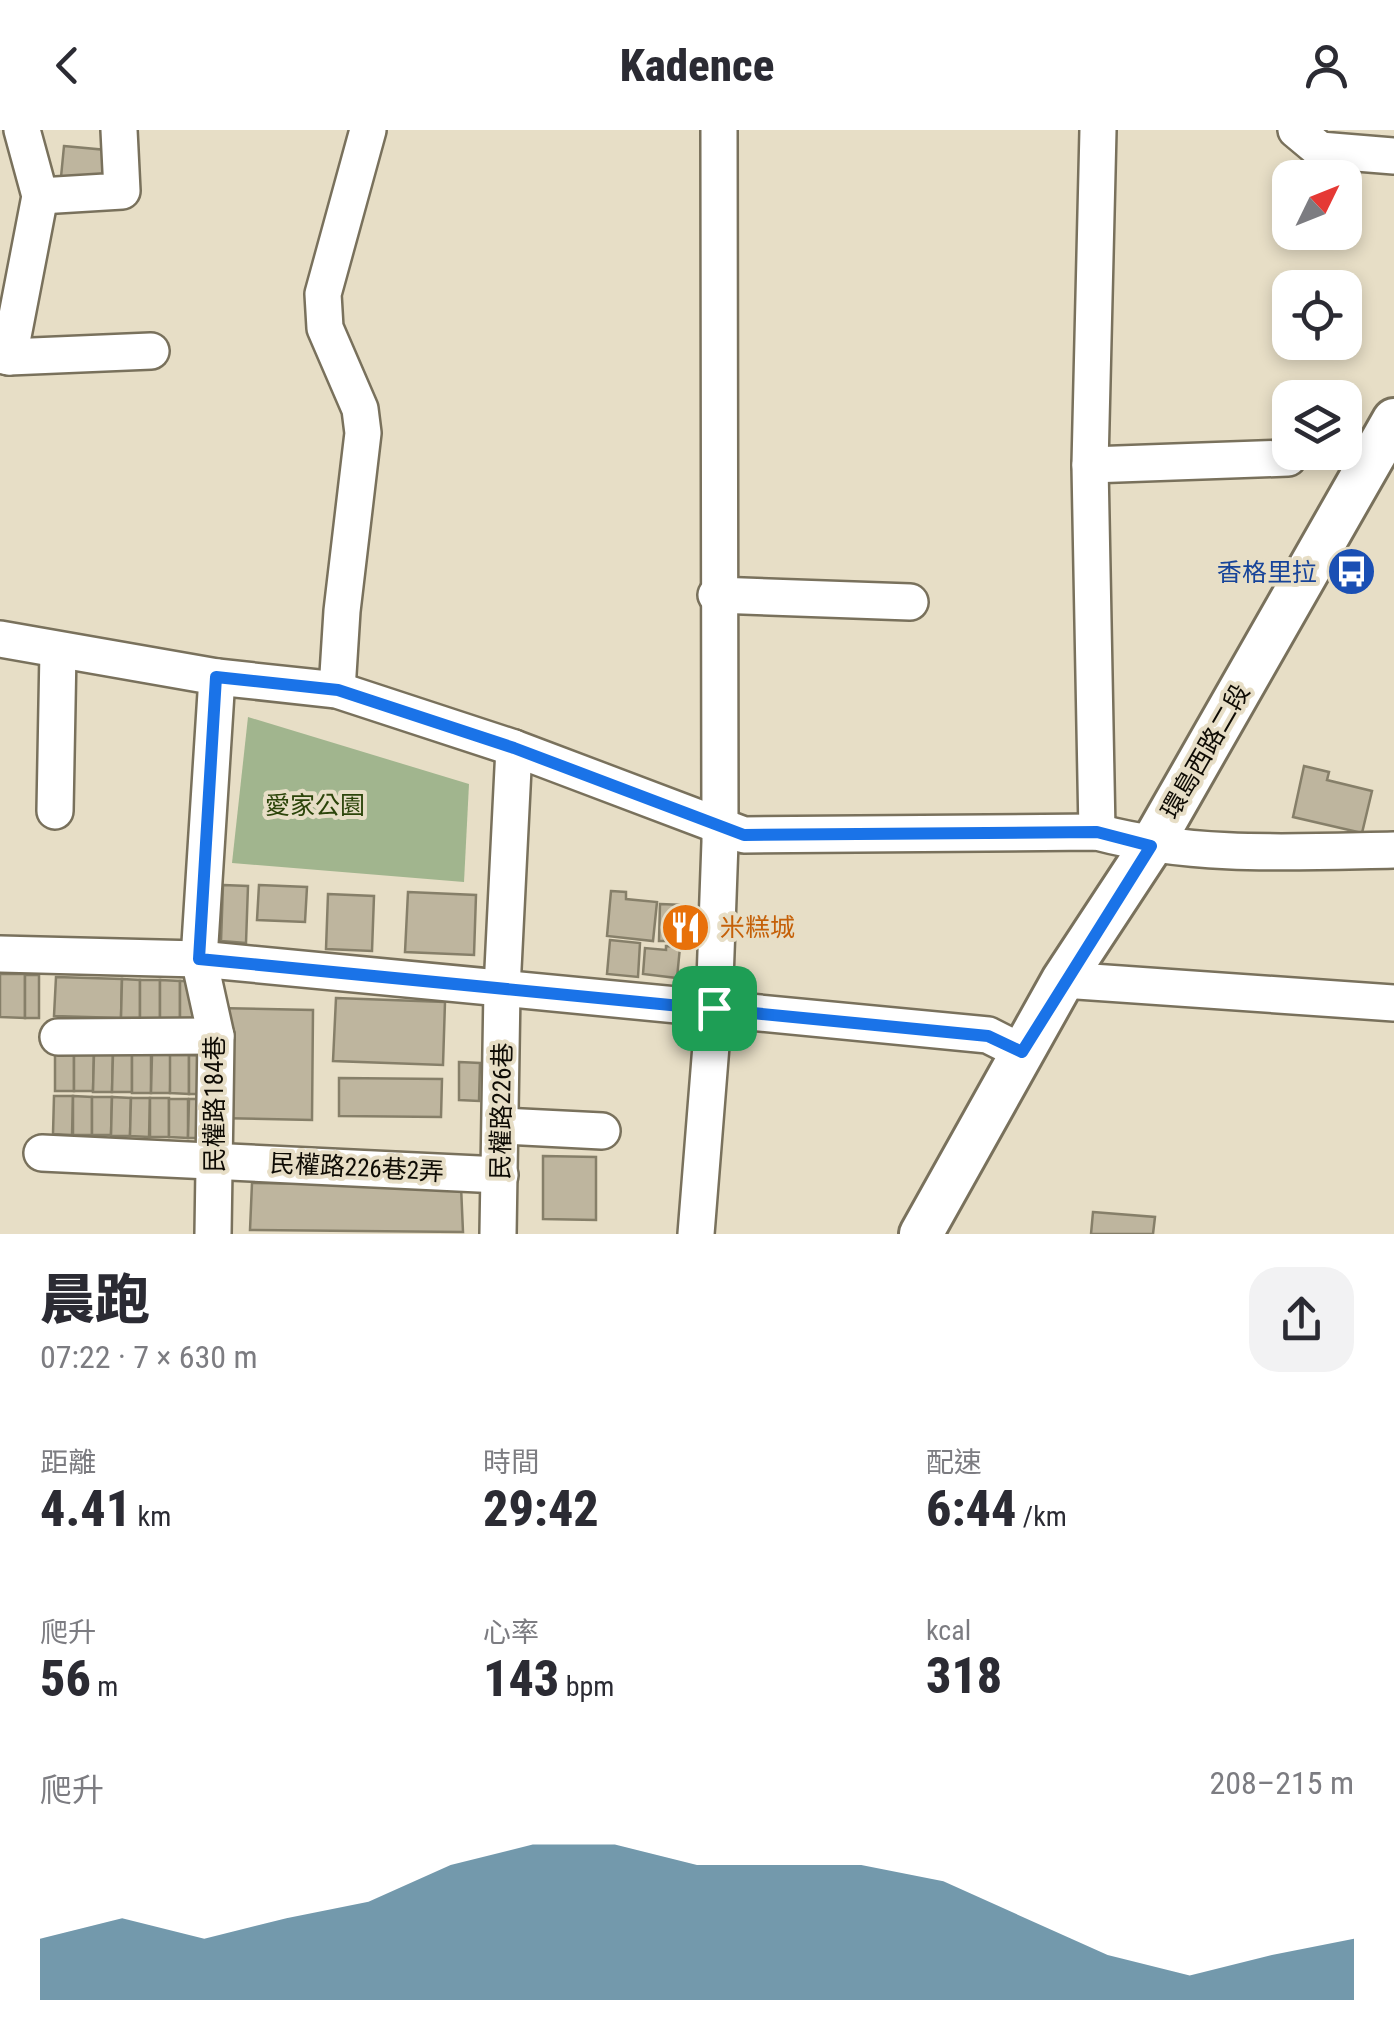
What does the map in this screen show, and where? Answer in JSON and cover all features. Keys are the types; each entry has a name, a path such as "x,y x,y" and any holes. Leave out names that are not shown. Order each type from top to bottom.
{"main road":[{"name":"環島西路二段","path":"921,1234 1063,980 1151,846 1394,420"}],"street":[{"path":"22,130 40,196 5,356 151,350"},
{"path":"40,196 122,191 119,130"},
{"path":"338,690 342,611 363,433 360,409 326,328 324,294 368,130"},
{"path":"696,1234 714,1008 718,826 720,130"},
{"path":"1097,832 1090,465 1098,130"},
{"path":"1296,130 1320,150 1394,156"},
{"path":"1090,465 1272,459"},
{"path":"716,595 910,602"},
{"path":"0,640 216,677 338,690 514,748 744,835 1097,832 1151,846 1252,854 1394,850"},
{"path":"55,811 58,650"},
{"name":"民權路184巷","path":"213,1234 216,1036 199,959 216,677"},
{"name":"民權路226巷","path":"498,1234 502,989 514,748"},
{"path":"0,954 199,959 714,1008 988,1036 1022,1052"},
{"path":"1063,980 1394,1003"},
{"path":"58,1037 216,1036"},
{"path":"502,1126 602,1131"},
{"name":"民權路226巷2弄","path":"42,1153 214,1158 500,1176"}],"green space":[{"name":"愛家公園","path":"248,717 469,784 464,882 232,863"}],"building":[{"path":"64,146 106,150 104,181 61,177"},
{"path":"1304,766 1329,772 1327,780 1372,791 1362,833 1293,817"},
{"path":"223,885 248,886 246,943 221,941"},
{"path":"259,885 307,887 305,922 257,920"},
{"path":"611,891 626,892 626,899 657,902 653,941 607,936"},
{"path":"408,892 476,895 474,955 405,952"},
{"path":"328,894 374,896 372,951 326,949"},
{"path":"660,904 684,905 683,941 659,941"},
{"path":"610,940 640,943 638,977 607,974"},
{"path":"666,946 680,947 677,978 643,974 645,948 666,950"},
{"path":"0,974 25,974 25,1018 0,1017"},
{"path":"25,975 39,975 39,1018 25,1018"},
{"path":"56,977 122,979 121,1018 54,1016"},
{"path":"122,979 140,980 140,1018 121,1018"},
{"path":"140,980 160,980 160,1019 140,1018"},
{"path":"160,980 180,981 180,1019 160,1019"},
{"path":"180,981 194,981 203,1020 180,1019"},
{"path":"336,998 445,1002 443,1065 333,1061"},
{"path":"216,1008 313,1010 312,1120 215,1118"},
{"path":"55,1052 74,1052 74,1091 55,1091"},
{"path":"74,1052 94,1053 93,1091 74,1091"},
{"path":"94,1053 113,1053 112,1092 93,1092"},
{"path":"113,1053 132,1054 132,1092 112,1092"},
{"path":"132,1054 151,1054 151,1093 132,1093"},
{"path":"152,1054 171,1055 170,1093 151,1093"},
{"path":"170,1055 189,1055 189,1094 170,1093"},
{"path":"189,1055 208,1056 208,1094 189,1094"},
{"path":"459,1062 480,1063 479,1101 459,1100"},
{"path":"339,1078 442,1079 441,1117 339,1116"},
{"path":"54,1096 73,1096 72,1135 53,1134"},
{"path":"73,1096 92,1097 92,1135 73,1135"},
{"path":"92,1097 112,1097 111,1135 92,1135"},
{"path":"112,1097 131,1098 130,1136 111,1136"},
{"path":"131,1098 150,1098 149,1137 130,1136"},
{"path":"150,1098 169,1098 169,1137 150,1137"},
{"path":"169,1099 188,1099 188,1138 169,1137"},
{"path":"189,1099 207,1099 207,1138 188,1138"},
{"path":"543,1156 596,1157 596,1220 543,1219"},
{"path":"252,1183 461,1186 463,1232 250,1230"},
{"path":"1093,1212 1155,1217 1153,1234 1091,1234"}],"place":[{"name":"香格里拉","path":"1352,572"},
{"name":"米糕城","path":"685,927"}],"route":[{"path":"216,677 338,690 514,748 744,835 1097,832 1151,846 1063,980 1022,1052 988,1036 714,1008 199,959 216,677"}]}
